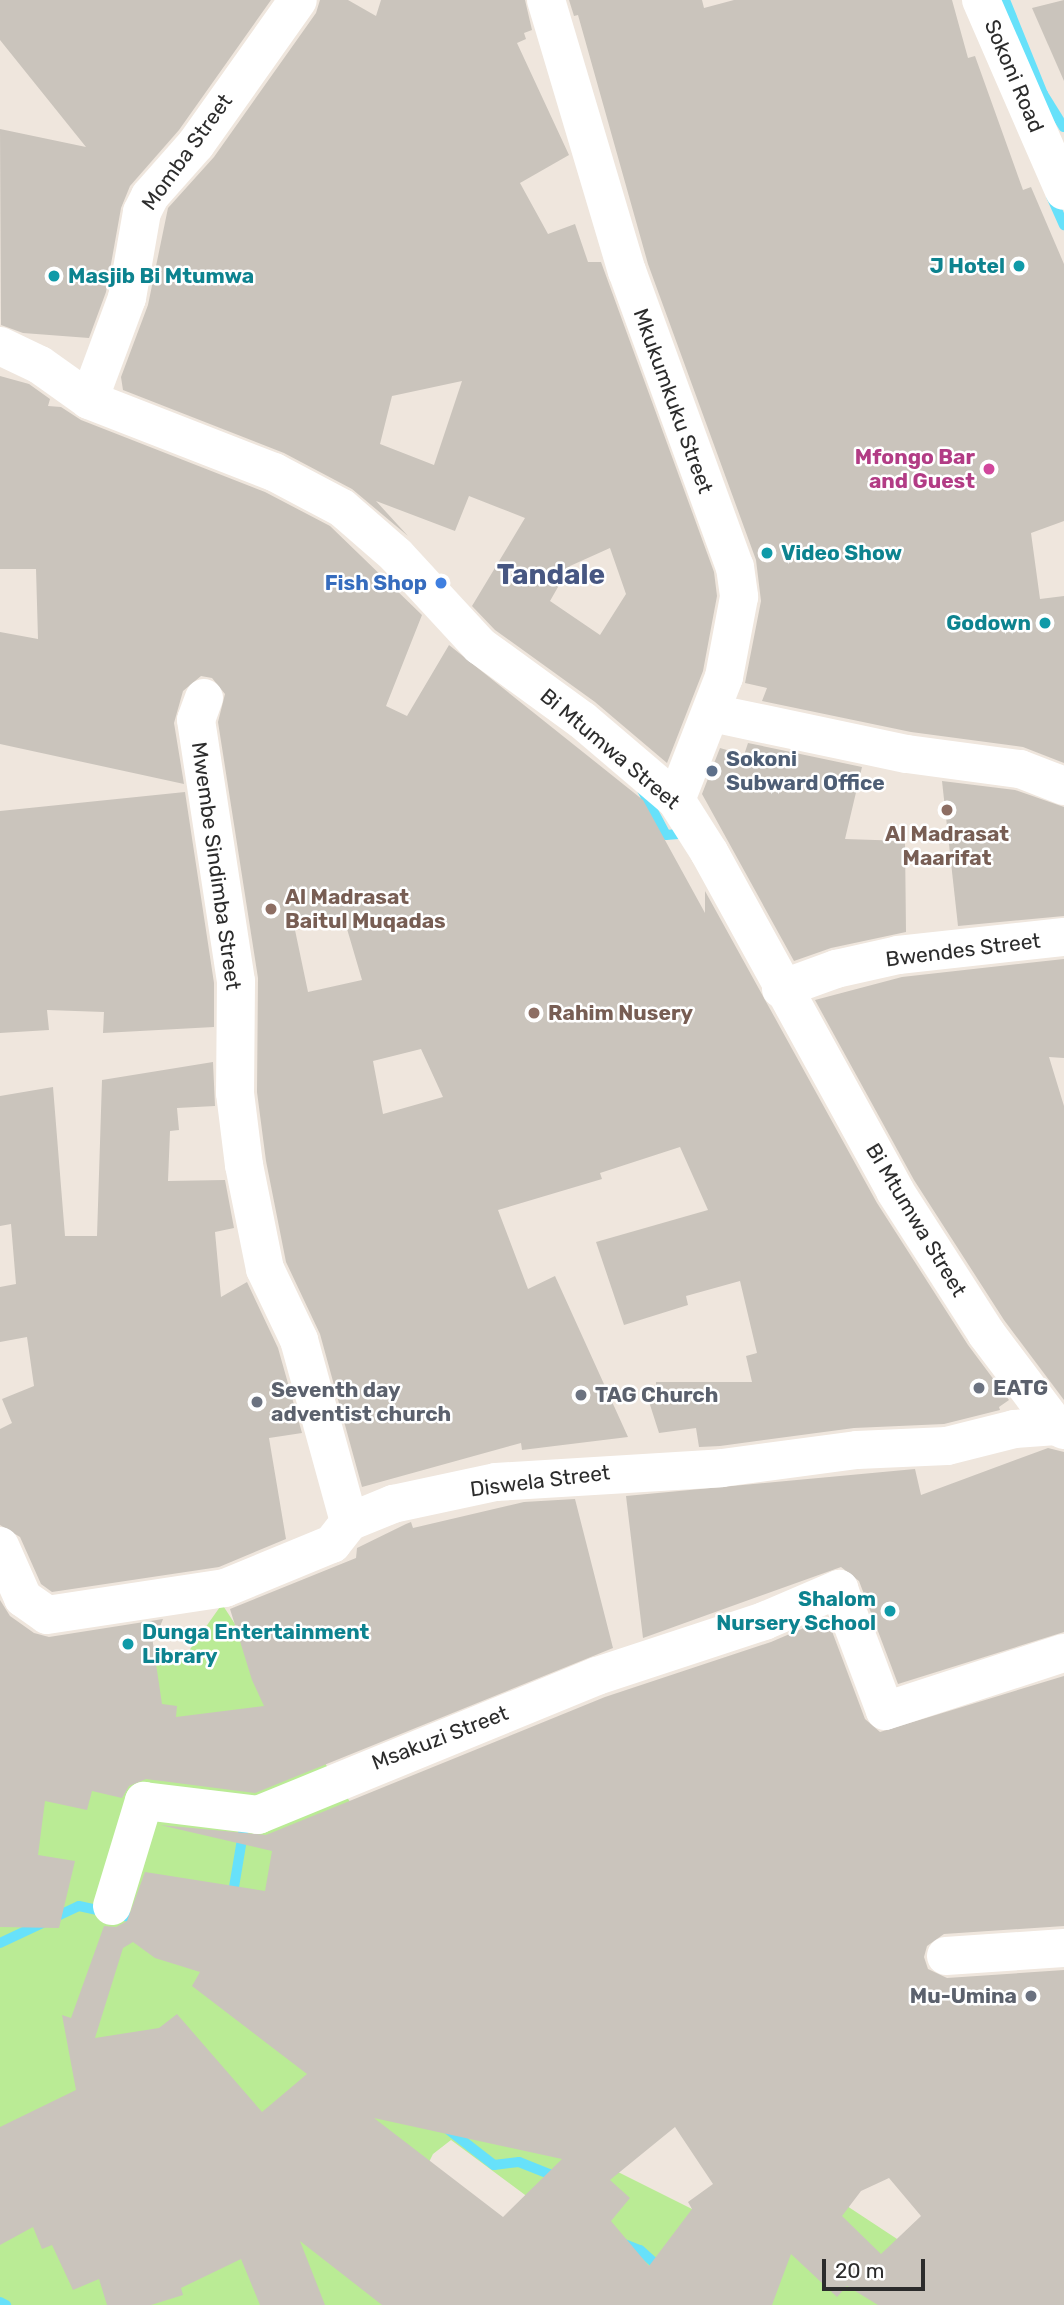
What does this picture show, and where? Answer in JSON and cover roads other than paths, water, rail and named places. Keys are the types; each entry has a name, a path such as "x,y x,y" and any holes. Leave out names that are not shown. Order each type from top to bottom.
{"street":[{"name":"Momba Street","path":"89,400 127,298 142,212 150,196 196,144 298,0"},
{"name":"Mkukumkuku Street","path":"546,0 635,296 735,567 739,597 734,627 712,713 676,800"},
{"name":"Sokoni Road","path":"981,0 1064,191"},
{"name":"Bi Mtumwa Street","path":"0,346 40,365 89,400 274,472 342,508 396,555 480,646 582,720 676,800 709,852 781,989 949,1279 1060,1428"},
{"name":"Mwembe Sindimba Street","path":"204,698 196,720 236,981 235,1093 244,1165 265,1269 299,1340 349,1522"},
{"path":"712,713 907,754 1020,769 1064,786"},
{"name":"Bwendes Street","path":"781,989 836,970 898,955 1064,937"},
{"name":"Diswela Street","path":"0,1546 23,1598 47,1615 225,1588 332,1544 349,1522 393,1504 496,1482 722,1468 857,1450 947,1446 1014,1429 1060,1428"},
{"name":"Msakuzi Street","path":"112,1906 144,1801 258,1815 338,1778 585,1681 764,1621 839,1589 885,1711 943,1695 997,1671 1064,1653"},
{"path":"946,1956 1064,1948"}],"waterway":[{"path":"1005,0 1043,94 1064,127"},
{"path":"1051,196 1064,225"},
{"path":"641,788 666,835 690,833"},
{"path":"232,1899 243,1833"},
{"path":"0,1943 79,1906 143,1920"},
{"path":"445,2127 494,2165 519,2162 559,2178"},
{"path":"624,2244 640,2250 662,2270"},
{"path":"0,2302 6,2305"}],"place":[{"name":"J Hotel","path":"1019,266"},
{"name":"Masjib Bi Mtumwa","path":"54,276"},
{"name":"Mfongo Bar and Guest","path":"989,469"},
{"name":"Video Show","path":"767,553"},
{"name":"Fish Shop","path":"441,583"},
{"name":"Godown","path":"1045,623"},
{"name":"Sokoni Subward Office","path":"712,771"},
{"name":"Al Madrasat Maarifat","path":"947,810"},
{"name":"Al Madrasat Baitul Muqadas","path":"271,909"},
{"name":"Rahim Nusery","path":"534,1013"},
{"name":"EATG","path":"979,1388"},
{"name":"TAG Church","path":"581,1395"},
{"name":"Seventh day adventist church","path":"257,1402"},
{"name":"Shalom Nursery School","path":"890,1611"},
{"name":"Dunga Entertainment Library","path":"128,1644"},
{"name":"Mu-Umina","path":"1031,1996"}],"district":[{"name":"Tandale","path":"551,575"}]}
